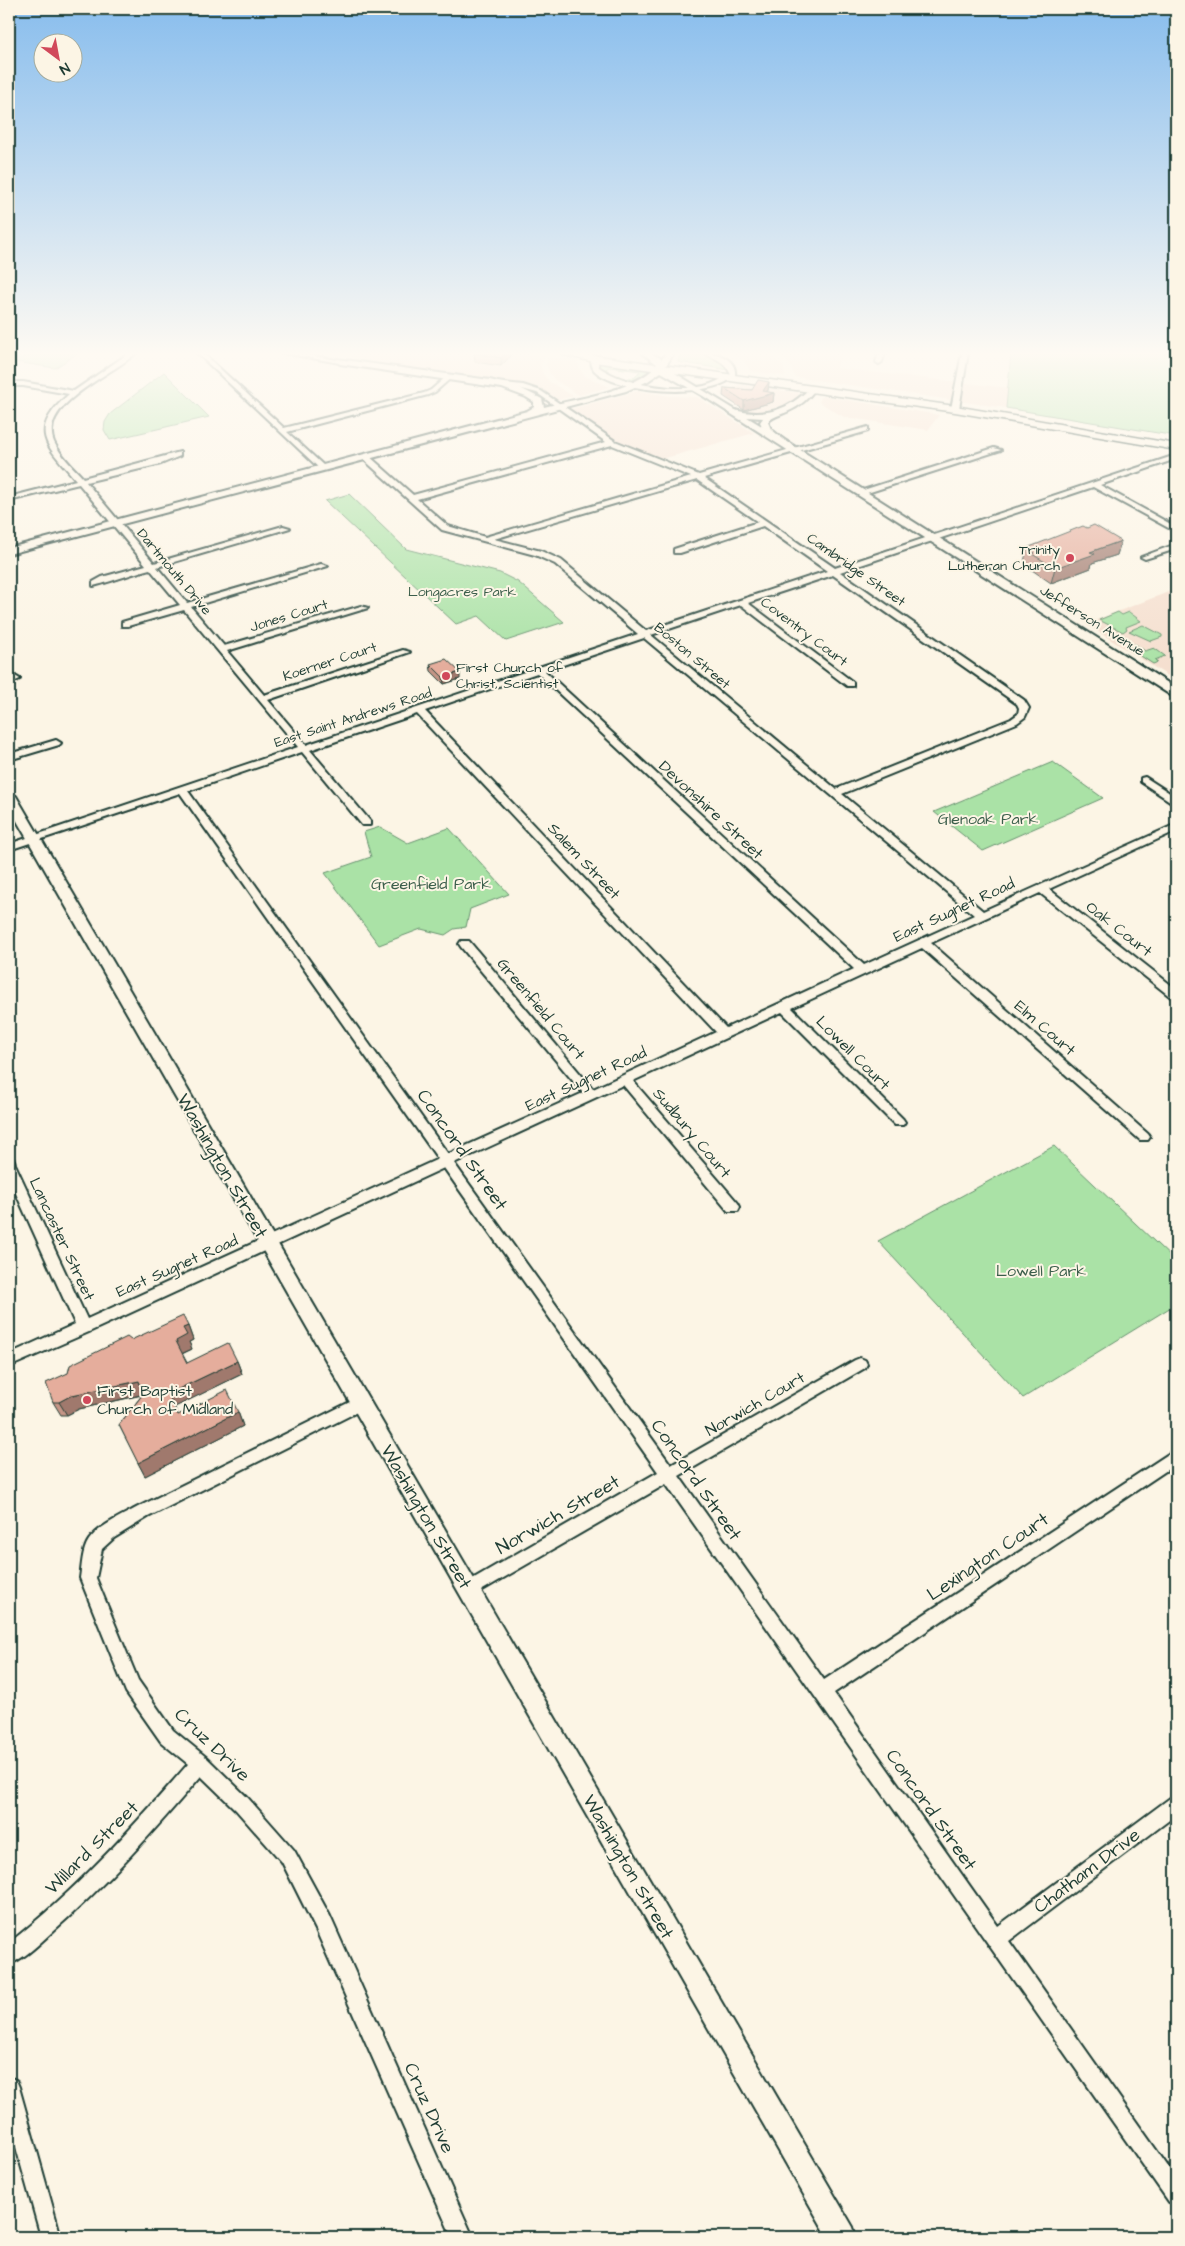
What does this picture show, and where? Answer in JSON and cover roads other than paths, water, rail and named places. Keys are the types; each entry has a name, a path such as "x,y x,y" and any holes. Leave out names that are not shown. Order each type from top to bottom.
{"street":[{"name":"Dartmouth Drive","path":"62,458 302,749 366,822"},
{"path":"9,499 158,462 168,458"},
{"path":"311,458 321,468"},
{"path":"9,551 362,458"},
{"name":"Boston Street","path":"366,458 446,528 538,553 558,562 982,916"},
{"path":"411,498 558,458"},
{"name":"Cambridge Street","path":"649,458 698,477 1021,702 1024,708 1022,715 1014,721 836,793"},
{"path":"486,539 763,458"},
{"name":"Jefferson Avenue","path":"807,458 1176,693"},
{"path":"861,492 972,458"},
{"name":"East Saint Andrews Road","path":"9,847 1174,458"},
{"path":"1094,484 1176,530"},
{"path":"677,551 764,523"},
{"path":"96,584 105,579 286,528"},
{"path":"1145,557 1176,546"},
{"path":"125,624 324,566"},
{"name":"Coventry Court","path":"742,602 850,684"},
{"name":"Jones Court","path":"222,650 364,608"},
{"name":"Koerner Court","path":"262,699 406,652"},
{"name":"Devonshire Street","path":"538,670 862,971"},
{"name":"Salem Street","path":"419,710 725,1034"},
{"path":"9,758 56,743"},
{"path":"1145,780 1176,802"},
{"name":"Concord Street","path":"182,789 822,1691 1176,2195"},
{"name":"Washington Street","path":"9,796 843,2237"},
{"name":"East Sugnet Road","path":"9,1361 1176,827"},
{"name":"Oak Court","path":"1042,888 1176,995"},
{"name":"Elm Court","path":"924,943 1144,1137"},
{"name":"Greenfield Court","path":"465,944 591,1095"},
{"name":"Lowell Court","path":"784,1007 899,1122"},
{"name":"Sudbury Court","path":"625,1080 733,1207"},
{"name":"Lancaster Street","path":"9,1164 84,1328"},
{"name":"Norwich Court","path":"668,1475 860,1364"},
{"name":"Cruz Drive","path":"360,1403 143,1512 108,1533 95,1545 88,1578 132,1686 167,1736 242,1804 288,1856 323,1923 463,2237"},
{"name":"Lexington Court","path":"822,1691 1176,1456"},
{"name":"Norwich Street","path":"468,1590 668,1475"},
{"name":"Willard Street","path":"9,1955 25,1943 110,1866 200,1764"},
{"name":"Chatham Drive","path":"997,1939 1176,1804"},
{"path":"9,2087 51,2237"}],"place":[{"name":"Trinity Lutheran Church","path":"1070,558"},
{"name":"First Church of Christ, Scientist","path":"446,676"},
{"name":"First Baptist Church of Midland","path":"87,1400"}],"park label":[{"name":"Longacres Park","path":"462,592"},
{"name":"Glenoak Park","path":"988,819"},
{"name":"Greenfield Park","path":"431,884"},
{"name":"Lowell Park","path":"1041,1271"}]}
